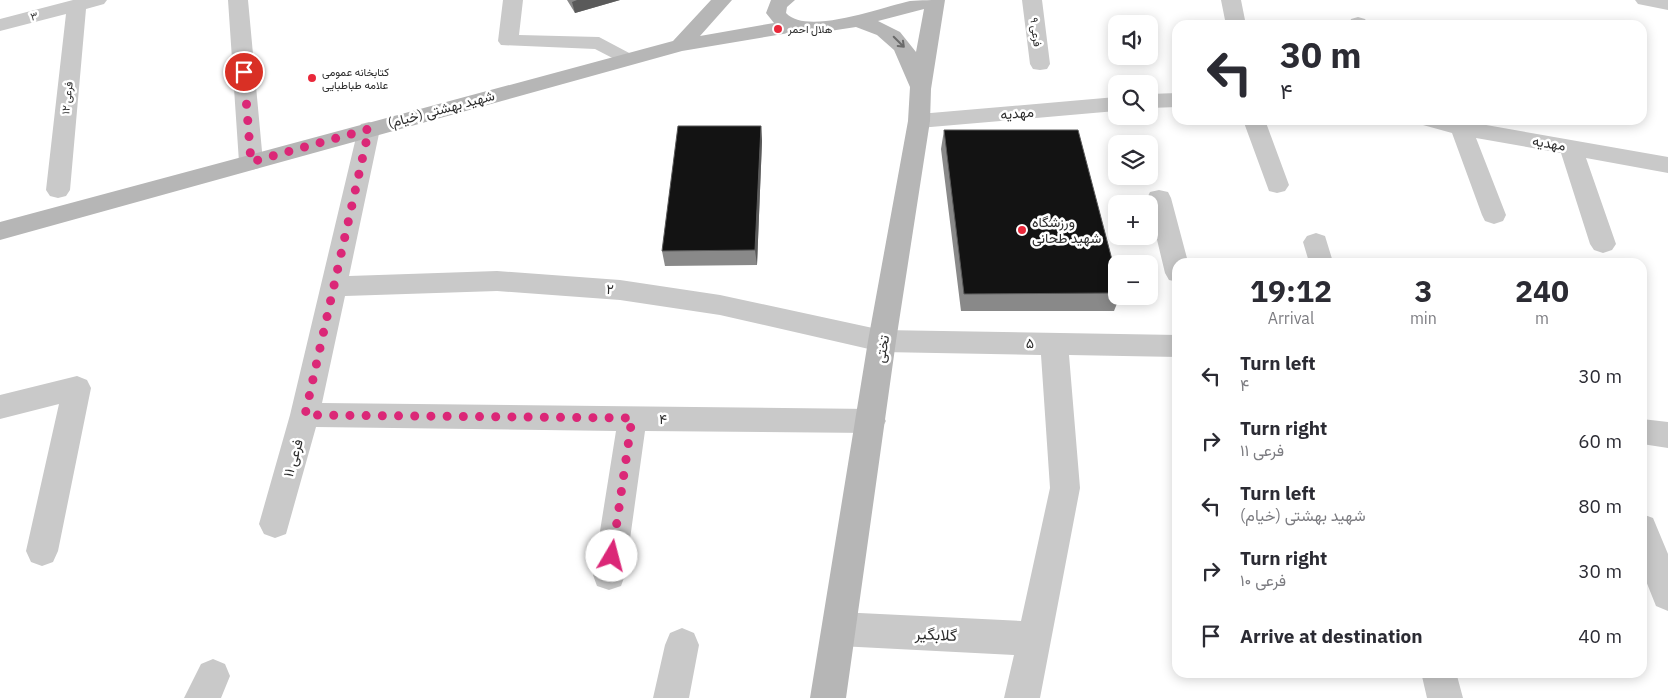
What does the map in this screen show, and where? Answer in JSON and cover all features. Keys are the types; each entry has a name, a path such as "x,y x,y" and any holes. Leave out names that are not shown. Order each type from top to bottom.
{"main road":[{"path":"680,45 722,0"},
{"name":"شهید بهشتی (خیام)","path":"0,231 680,45 795,26 805,27 856,20 933,0"},
{"name":"تختی","path":"828,698 882,341 887,322 918,121 920,88 933,0"},
{"name":"شهید بهشتی (خیام)","path":"680,45 781,2"},
{"path":"781,2 776,13 782,21 795,26"},
{"path":"856,20 882,29 904,45 920,88"}],"street":[{"path":"238,0 251,162"},
{"path":"513,0 508,41 600,44 626,59"},
{"name":"فرعی ۹","path":"1032,0 1040,64"},
{"path":"1231,0 1235,20"},
{"path":"1645,0 1668,4"},
{"name":"۳","path":"0,25 87,3"},
{"name":"فرعی ۱۲","path":"58,190 87,3"},
{"path":"1158,101 1172,100"},
{"name":"مهدیه","path":"918,121 1108,105"},
{"path":"1256,125 1277,185"},
{"name":"مهدیه","path":"1449,125 1668,165"},
{"path":"1460,128 1494,215"},
{"name":"فرعی ۱۱","path":"275,524 305,415 369,129"},
{"path":"1570,146 1603,244"},
{"path":"1159,198 1174,258"},
{"name":"۲","path":"334,286 497,281 620,290 720,305 882,341"},
{"name":"۵","path":"882,341 1172,346"},
{"path":"1022,698 1065,488 1054,343"},
{"path":"0,407 77,388 42,551"},
{"name":"۴","path":"305,415 871,421"},
{"path":"609,575 632,418"},
{"path":"1647,432 1668,435"},
{"path":"1647,541 1668,595"},
{"name":"گلابگیر","path":"839,629 1034,639"},
{"path":"671,698 682,645"},
{"path":"1440,678 1445,698"}],"building":[{"path":"678,126 761,126 755,250 662,251"},
{"name":"ورزشگاه شهید طحانی","path":"944,130 1078,130 1111,255 1108,255 1108,293 964,294"}],"place":[{"name":"هلال احمر","path":"778,29"},
{"name":"کتابخانه عمومی علامه طباطبایی","path":"312,78"},
{"name":"ورزشگاه شهید طحانی","path":"1022,230"}],"route":[{"path":"244,72 251,162 369,129 305,415 632,418 612,556"}]}
